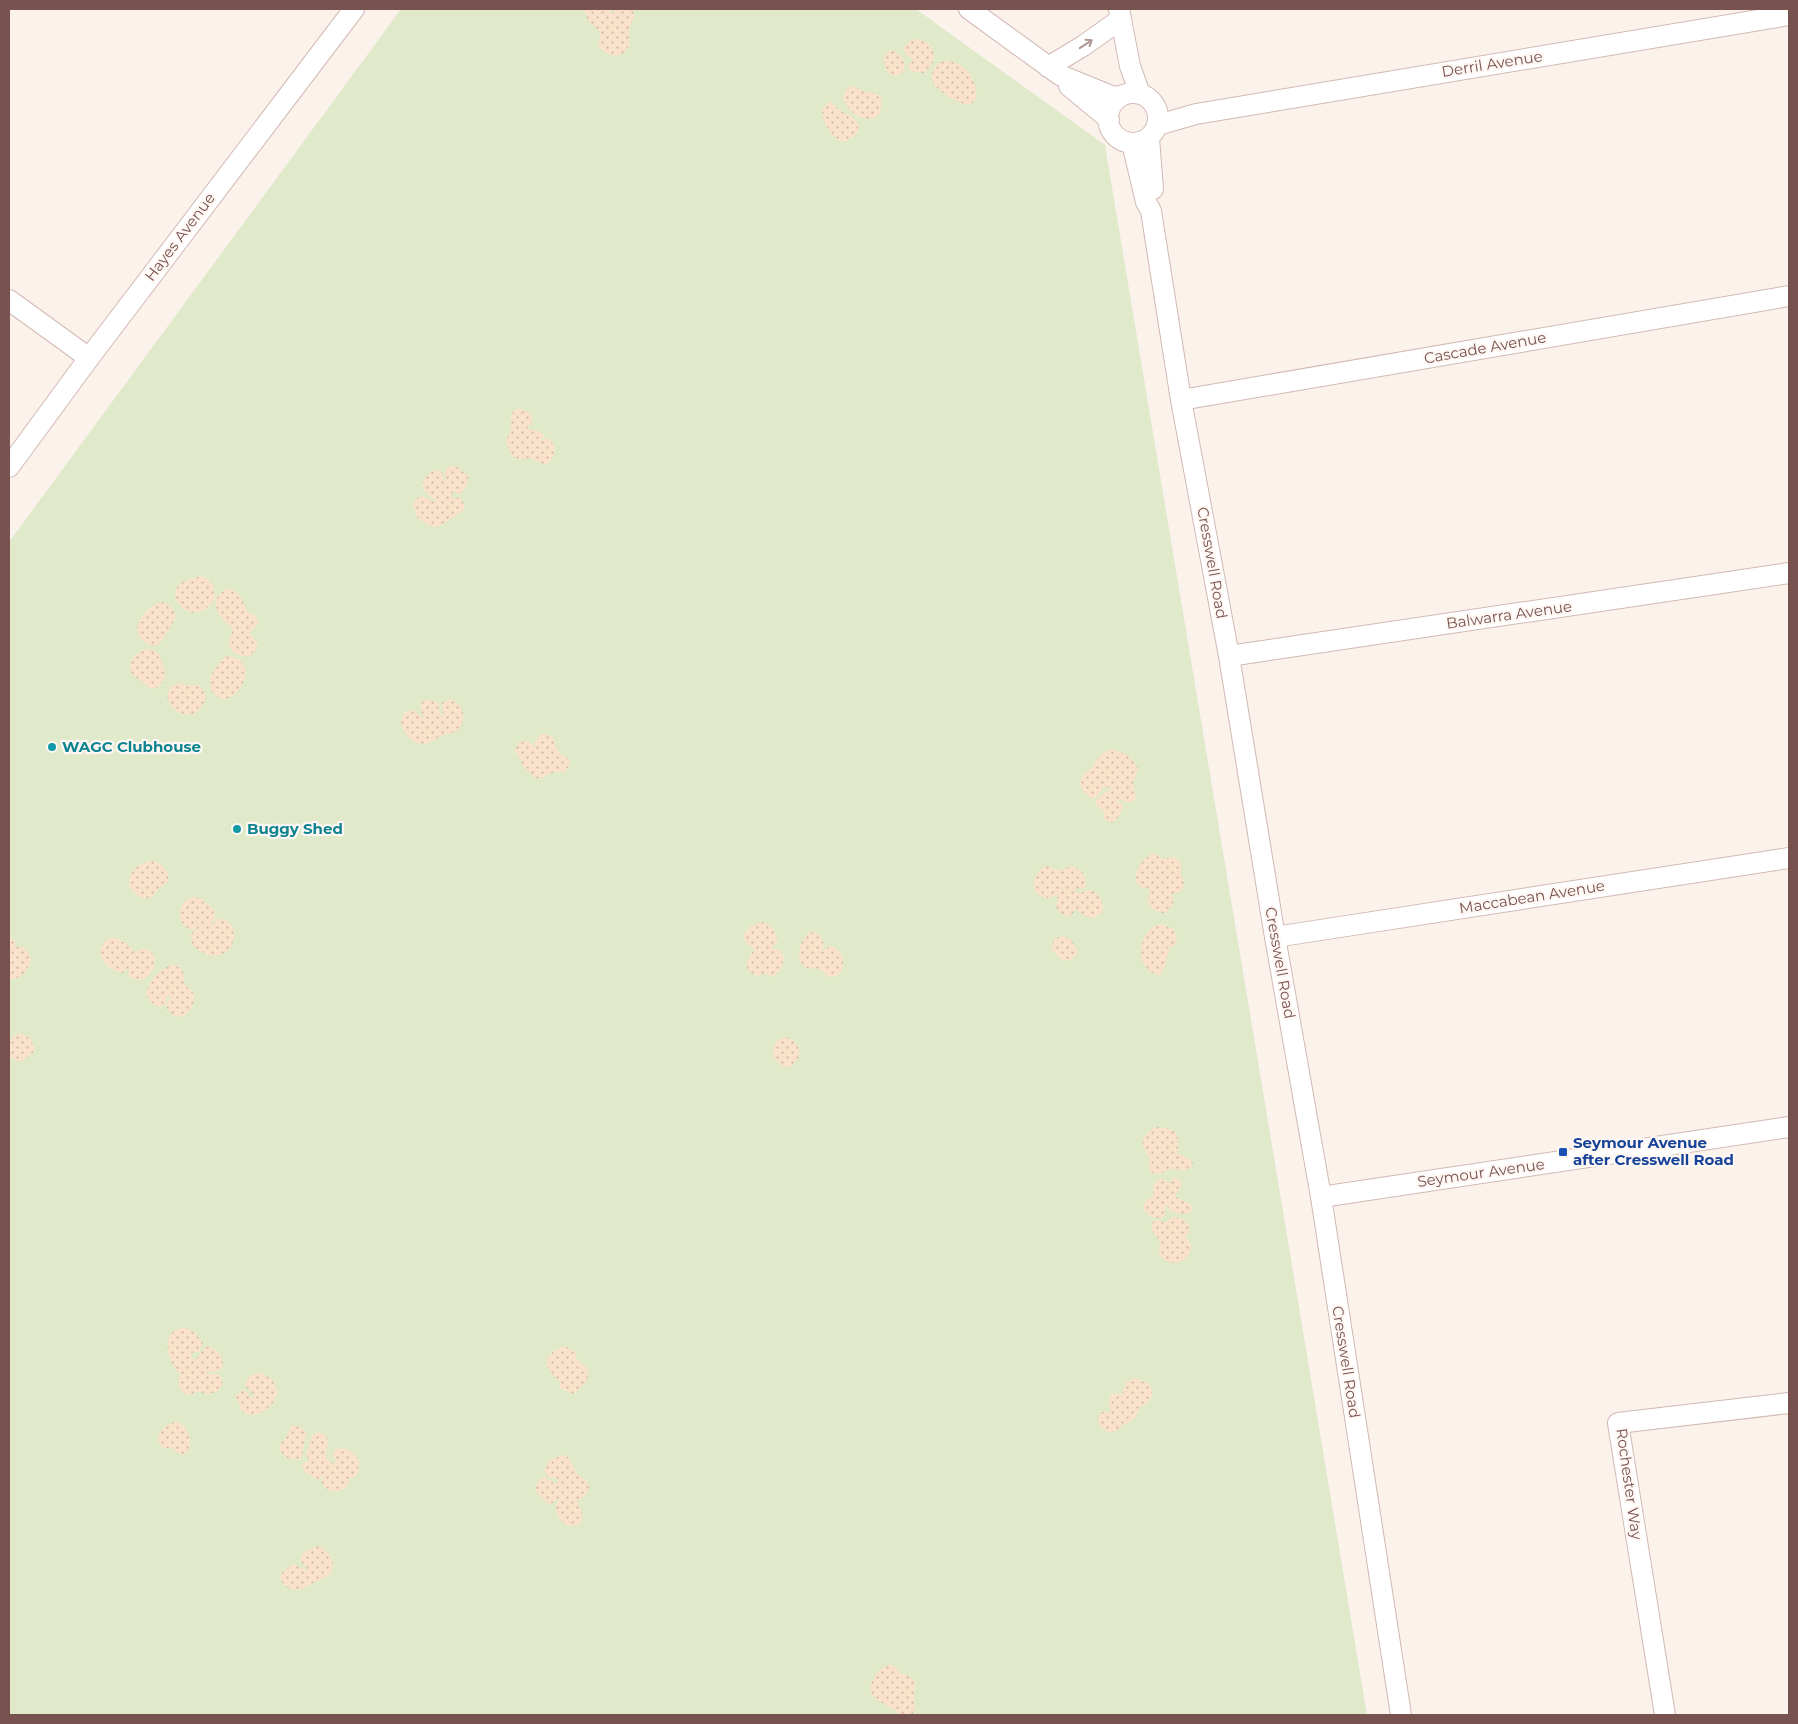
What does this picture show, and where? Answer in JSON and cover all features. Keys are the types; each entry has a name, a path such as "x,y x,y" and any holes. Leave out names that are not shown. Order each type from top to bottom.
{"street":[{"name":"Hayes Avenue","path":"9,467 88,358 354,9"},
{"path":"969,9 1054,71 1109,119"},
{"path":"1054,71 1104,32 1120,14"},
{"path":"1120,14 1130,66 1140,94"},
{"name":"Derril Avenue","path":"1149,128 1196,114 1789,15"},
{"path":"1054,71 1112,96 1120,97 1133,93 1140,94 1149,99 1149,128 1118,138 1110,126 1109,119 1112,106 1120,97"},
{"name":"Cresswell Road","path":"1149,128 1154,204 1152,211 1182,400 1229,656 1275,937 1321,1197 1400,1715"},
{"name":"Cascade Avenue","path":"1182,400 1789,296"},
{"path":"9,300 88,358"},
{"name":"Balwarra Avenue","path":"1229,656 1789,573"},
{"name":"Maccabean Avenue","path":"1275,937 1789,858"},
{"name":"Seymour Avenue","path":"1321,1197 1789,1128"},
{"name":"Rochester Way","path":"1665,1715 1618,1422 1789,1403"}],"green space":[{"path":"401,9 916,9 1105,145 1367,1715 9,1715 9,542"}],"sand":[{"path":"584,9 613,9 610,11 611,14 617,9 633,9 634,16 629,29 629,44 623,53 615,55 601,49 598,45 601,33 588,20"},
{"path":"916,39 928,44 934,53 932,63 924,73 913,72 908,67 913,59 905,54 904,48 909,41"},
{"path":"891,50 902,56 905,66 902,73 896,76 888,73 883,62 885,55"},
{"path":"943,61 955,63 965,69 972,78 976,88 976,97 973,103 965,104 953,99 934,84 932,81 933,72"},
{"path":"851,86 881,97 881,110 875,118 867,119 860,117 847,106 844,99 845,92"},
{"path":"830,102 858,123 858,132 849,139 844,141 838,140 824,121 823,110"},
{"path":"517,409 526,411 530,415 532,423 527,428 538,431 544,436 540,442 547,438 554,444 555,451 553,457 547,464 544,465 531,458 518,459 511,454 506,443 511,428 511,414"},
{"path":"450,466 457,467 468,476 465,489 459,494 454,491 450,497 461,498 464,510 441,525 435,527 428,525 417,517 413,504 417,498 422,496 435,502 423,489 424,480 436,470 442,472 444,480 446,480 445,472"},
{"path":"200,576 213,584 215,597 210,605 203,610 190,612 179,604 175,590 182,582"},
{"path":"226,589 237,593 247,611 258,620 258,624 249,633 258,644 250,656 242,656 236,653 229,645 233,629 220,615 216,605 220,594"},
{"path":"161,602 172,607 175,612 175,619 160,643 151,645 144,642 138,633 139,623 148,610"},
{"path":"142,650 157,652 162,660 165,672 164,678 155,689 148,687 130,671 131,660"},
{"path":"226,656 238,659 244,665 245,674 243,683 238,691 231,697 224,699 216,696 211,689 210,678 218,664"},
{"path":"178,683 190,686 198,685 204,690 205,701 196,712 180,713 169,702 167,695 170,688"},
{"path":"451,699 459,705 463,713 462,722 456,731 423,744 413,741 406,734 401,721 405,712 413,710 424,719 420,707 422,702 430,700 438,703 440,714 443,716 442,702"},
{"path":"542,734 553,738 556,748 560,754 569,759 570,764 565,772 554,772 539,779 534,777 522,765 523,761 517,756 515,749 518,743 523,741 530,742 535,748 535,742"},
{"path":"1108,750 1117,751 1130,757 1138,769 1133,783 1136,797 1132,802 1125,802 1119,799 1118,801 1123,805 1122,810 1111,823 1104,819 1104,811 1096,805 1095,801 1111,790 1111,788 1103,787 1097,797 1092,799 1083,792 1080,781 1083,775 1092,768 1099,756"},
{"path":"1152,854 1158,855 1163,859 1175,857 1181,864 1180,873 1184,882 1183,887 1181,891 1172,894 1173,904 1169,910 1163,913 1155,910 1148,900 1151,887 1143,888 1136,882 1140,866"},
{"path":"154,861 163,866 168,873 168,882 158,889 152,897 142,897 130,887 131,876 139,865"},
{"path":"1046,866 1059,870 1068,867 1080,869 1085,878 1086,885 1085,888 1075,889 1074,891 1078,893 1090,890 1096,893 1102,902 1102,913 1093,918 1085,916 1076,909 1067,916 1056,908 1058,894 1047,898 1038,894 1035,890 1034,880 1040,870"},
{"path":"193,897 202,899 215,911 215,917 209,928 218,918 228,923 233,930 234,939 224,953 215,956 204,953 192,944 191,934 199,926 193,930 187,928 180,919 180,908 187,899"},
{"path":"763,922 770,926 777,935 777,943 771,948 780,950 784,957 781,969 772,977 764,973 758,976 751,973 747,968 748,958 755,949 745,942 744,935 752,925"},
{"path":"1159,924 1172,928 1177,935 1173,946 1170,948 1166,946 1170,951 1164,970 1159,975 1151,972 1145,966 1141,951 1142,942 1146,935"},
{"path":"809,932 820,935 822,938 822,952 829,946 841,954 843,963 837,976 829,977 820,969 806,968 800,962 799,952 802,941"},
{"path":"9,935 15,941 15,947 23,947 31,957 29,966 22,976 9,980"},
{"path":"1061,936 1070,939 1077,949 1076,955 1069,961 1061,959 1052,950 1053,940"},
{"path":"110,938 120,940 135,952 144,948 154,954 155,960 152,971 139,980 133,979 128,975 130,966 123,973 107,965 100,954 100,949 105,941"},
{"path":"171,965 177,966 183,971 184,984 191,990 194,996 192,1007 181,1017 175,1016 167,1010 166,1004 170,995 167,996 165,1005 158,1007 151,1002 146,994 155,976"},
{"path":"21,1033 31,1039 35,1049 33,1053 21,1062 11,1058 9,1045 14,1036"},
{"path":"784,1037 794,1041 799,1049 799,1057 791,1067 780,1064 774,1055 775,1045 778,1040"},
{"path":"1158,1127 1170,1129 1176,1134 1178,1138 1177,1153 1192,1161 1193,1164 1190,1168 1184,1170 1171,1169 1157,1174 1150,1172 1150,1158 1144,1148 1143,1140 1147,1134"},
{"path":"1174,1177 1181,1182 1182,1186 1176,1197 1189,1203 1192,1207 1191,1212 1177,1213 1166,1205 1164,1217 1157,1218 1151,1216 1143,1206 1147,1199 1153,1197 1155,1184 1162,1179 1166,1180 1169,1184"},
{"path":"1173,1217 1188,1223 1189,1229 1185,1237 1191,1244 1186,1258 1174,1263 1164,1259 1159,1254 1160,1241 1151,1230 1153,1221 1159,1220 1165,1223"},
{"path":"187,1328 195,1333 203,1343 200,1351 191,1353 193,1359 197,1359 204,1348 208,1346 216,1350 222,1357 223,1365 221,1368 216,1372 205,1372 207,1374 218,1374 222,1382 219,1390 210,1394 199,1391 189,1395 179,1387 181,1375 169,1354 168,1339 178,1329"},
{"path":"567,1347 574,1351 578,1361 586,1367 589,1375 586,1382 573,1394 561,1388 559,1381 547,1365 548,1359 553,1352 559,1348"},
{"path":"255,1373 265,1375 273,1381 276,1394 274,1401 269,1407 264,1411 251,1415 240,1409 235,1397 242,1390 251,1398 254,1398 254,1395 245,1386 248,1378"},
{"path":"1133,1379 1150,1385 1152,1390 1151,1399 1140,1407 1133,1420 1114,1432 1104,1430 1098,1423 1099,1415 1102,1412 1111,1412 1108,1402 1110,1396 1116,1393 1122,1395 1126,1382"},
{"path":"173,1422 185,1427 189,1435 190,1449 183,1455 172,1448 163,1448 158,1440 162,1430"},
{"path":"292,1425 300,1427 306,1434 300,1460 287,1458 279,1450"},
{"path":"317,1432 324,1434 327,1438 326,1457 328,1460 334,1463 337,1462 332,1454 335,1450 342,1448 350,1451 359,1461 358,1472 354,1478 349,1478 349,1484 342,1490 331,1491 327,1489 321,1482 324,1473 317,1480 310,1474 305,1473 302,1464 309,1460 306,1455 312,1436"},
{"path":"562,1455 570,1460 577,1473 589,1486 586,1495 577,1501 582,1512 582,1518 580,1524 576,1526 567,1525 558,1517 556,1508 559,1499 549,1505 535,1490 538,1481 544,1476 555,1484 558,1483 558,1479 549,1477 544,1469 550,1460"},
{"path":"317,1546 323,1548 331,1556 333,1567 330,1574 305,1588 294,1590 285,1586 280,1577 283,1571 294,1564 305,1570 307,1568 301,1562 301,1556"},
{"path":"889,1665 893,1665 900,1673 911,1677 916,1682 914,1694 915,1708 912,1715 900,1715 879,1701 871,1692 871,1686 877,1673"}],"place":[{"name":"WAGC Clubhouse","path":"52,747"},
{"name":"Buggy Shed","path":"237,829"},
{"name":"Seymour Avenue after Cresswell Road","path":"1563,1152"}]}
